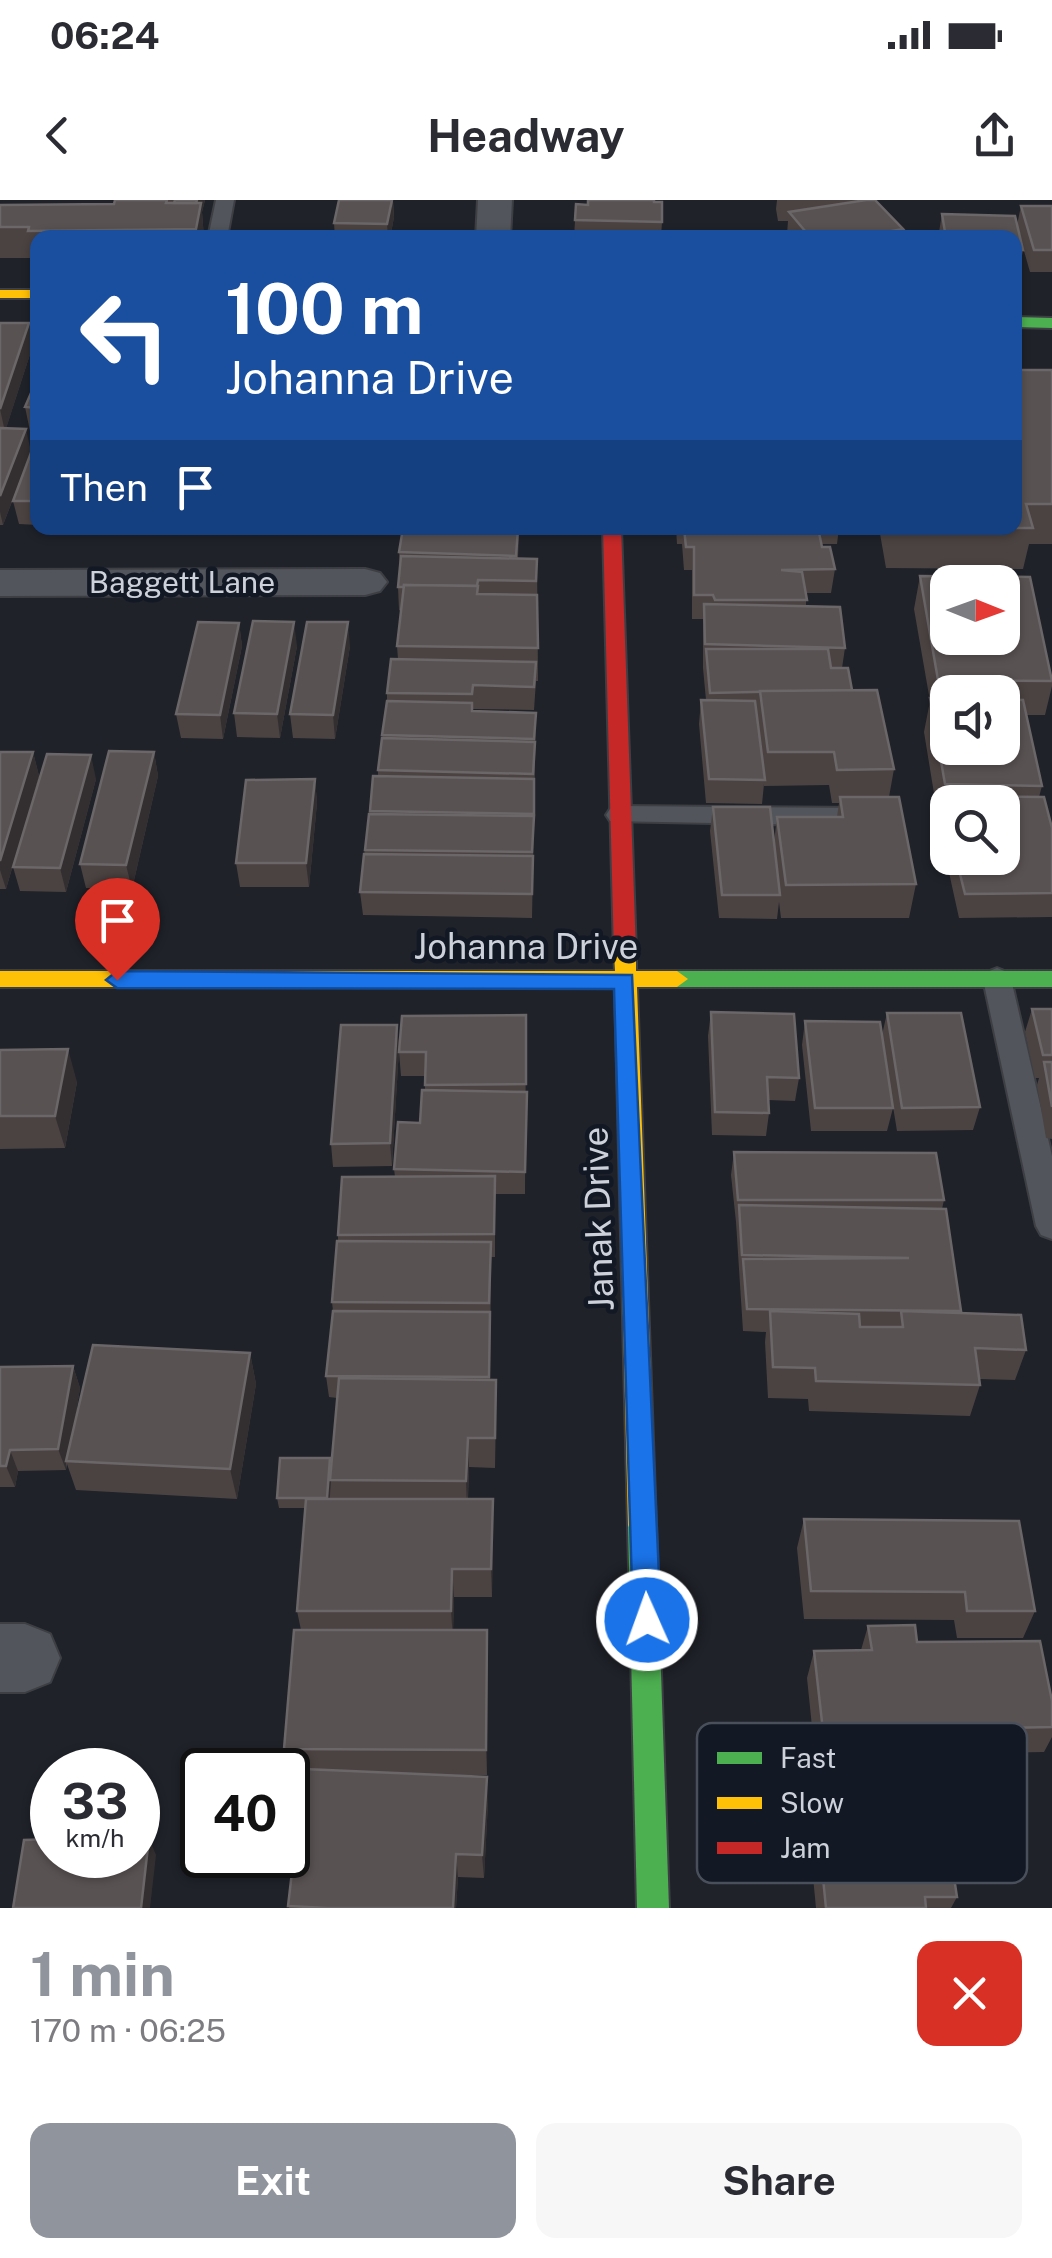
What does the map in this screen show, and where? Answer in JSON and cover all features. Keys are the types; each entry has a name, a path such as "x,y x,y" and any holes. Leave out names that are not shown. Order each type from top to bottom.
{"street":[{"path":"493,230 495,200"},
{"path":"0,284 30,284"},
{"path":"0,294 30,294"},
{"path":"0,304 30,304"},
{"path":"1022,322 1052,323"},
{"name":"Janak Drive","path":"612,535 653,1908"},
{"name":"Baggett Lane","path":"0,583 364,582"},
{"name":"Johanna Drive","path":"0,979 1052,979"}],"lane":[{"path":"219,230 225,200"},
{"path":"619,815 895,817"},
{"path":"997,980 1052,1226"}],"building":[{"path":"115,200 201,203 196,229 28,231 29,227 0,227 0,205 114,204"},
{"path":"175,200 197,200 174,203"},
{"path":"339,200 392,200 387,224 334,223"},
{"path":"588,200 662,202 662,222 575,220 576,204 588,205"},
{"path":"875,200 903,229 804,230 789,212"},
{"path":"1021,206 1052,206 1052,250 1034,250"},
{"path":"942,214 1015,216 1018,230 945,230"},
{"path":"0,323 29,323 0,409"},
{"path":"1022,370 1052,370 1052,504 1026,504 1033,528 1022,528"},
{"path":"0,428 26,429 0,496"},
{"path":"30,455 30,501 13,501"},
{"path":"402,535 518,535 516,556 399,552"},
{"path":"685,535 819,535 822,547 830,547 835,569 781,570 802,572 807,600 715,600 713,595 694,595 694,547 686,547"},
{"path":"401,556 537,559 536,581 478,580 477,586 398,587"},
{"path":"920,576 930,576 930,634"},
{"path":"1020,577 1030,577 1052,681 1020,681 1020,675 937,675 934,655 1020,655"},
{"path":"404,585 478,586 477,594 537,595 538,648 397,646"},
{"path":"704,604 840,607 845,648 705,644"},
{"path":"253,621 294,622 277,714 234,713"},
{"path":"198,622 239,623 220,715 176,714"},
{"path":"307,622 348,622 333,715 290,714"},
{"path":"706,649 828,649 831,668 848,668 852,690 710,693"},
{"path":"391,659 536,662 534,687 473,685 472,694 387,693"},
{"path":"877,690 894,769 837,770 834,752 768,752 760,691"},
{"path":"701,700 755,701 765,780 709,779"},
{"path":"1020,700 1023,700 1042,786 945,784 942,765 1020,765"},
{"path":"387,701 472,703 472,711 536,713 534,739 382,735"},
{"path":"382,738 535,742 533,774 378,770"},
{"path":"109,751 154,752 126,865 80,864"},
{"path":"0,752 33,752 0,861"},
{"path":"47,754 91,755 60,868 13,867"},
{"path":"373,776 534,779 534,814 370,811"},
{"path":"315,779 306,863 236,863 246,780"},
{"path":"840,797 899,797 916,884 786,885 777,817 843,817"},
{"path":"1020,797 1044,797 1052,828 1052,893 965,894 960,875 1020,875"},
{"path":"713,807 770,807 780,895 722,895"},
{"path":"369,814 534,816 532,852 365,850"},
{"path":"364,854 533,856 532,894 360,892"},
{"path":"1032,1009 1052,1009 1052,1055 1043,1055"},
{"path":"711,1012 794,1014 799,1078 767,1077 769,1113 715,1112"},
{"path":"887,1013 961,1013 980,1107 902,1108"},
{"path":"526,1015 526,1084 425,1085 426,1052 399,1052 402,1016"},
{"path":"805,1021 880,1022 893,1108 815,1108"},
{"path":"341,1025 397,1025 390,1143 331,1144"},
{"path":"68,1049 55,1116 0,1116 0,1050"},
{"path":"1044,1062 1052,1062 1052,1107"},
{"path":"422,1090 527,1092 525,1172 394,1169 398,1122 420,1123"},
{"path":"734,1152 936,1153 944,1200 738,1200"},
{"path":"495,1176 494,1234 338,1235 342,1177"},
{"path":"739,1205 946,1209 961,1311 747,1309 743,1259 909,1258 742,1255"},
{"path":"337,1241 491,1242 489,1303 332,1302"},
{"path":"333,1311 490,1312 489,1377 326,1376"},
{"path":"770,1311 859,1314 860,1327 903,1327 901,1311 1021,1315 1026,1350 975,1348 980,1385 816,1381 815,1368 773,1367"},
{"path":"93,1345 250,1353 230,1469 66,1461"},
{"path":"73,1366 58,1449 10,1450 6,1466 0,1466 0,1367"},
{"path":"339,1378 496,1380 495,1438 468,1438 466,1481 330,1480"},
{"path":"280,1458 330,1458 327,1498 277,1498"},
{"path":"306,1499 493,1499 491,1569 452,1569 451,1611 297,1611"},
{"path":"804,1519 1019,1521 1035,1611 967,1611 965,1592 811,1591"},
{"path":"915,1625 917,1642 1040,1641 1052,1701 1052,1727 1027,1727 1027,1723 822,1723 814,1651 872,1650 868,1626"},
{"path":"294,1630 487,1630 486,1750 284,1748"},
{"path":"310,1769 487,1777 482,1855 456,1854 453,1908 288,1906 291,1878 310,1878"},
{"path":"24,1840 30,1840 30,1878 144,1878 141,1908 13,1908"},
{"path":"824,1883 955,1883 957,1897 925,1897 926,1908 826,1908"}],"traffic: fast":[{"path":"1022,322 1052,323"},
{"path":"677,979 1052,979"},
{"path":"642,1525 653,1908"}],"traffic: slow":[{"path":"0,294 30,294"},
{"path":"625,953 642,1525"},
{"path":"0,979 677,979"}],"traffic: jam":[{"path":"612,535 625,953"}],"route":[{"path":"117,980 624,981 647,1620"}]}
